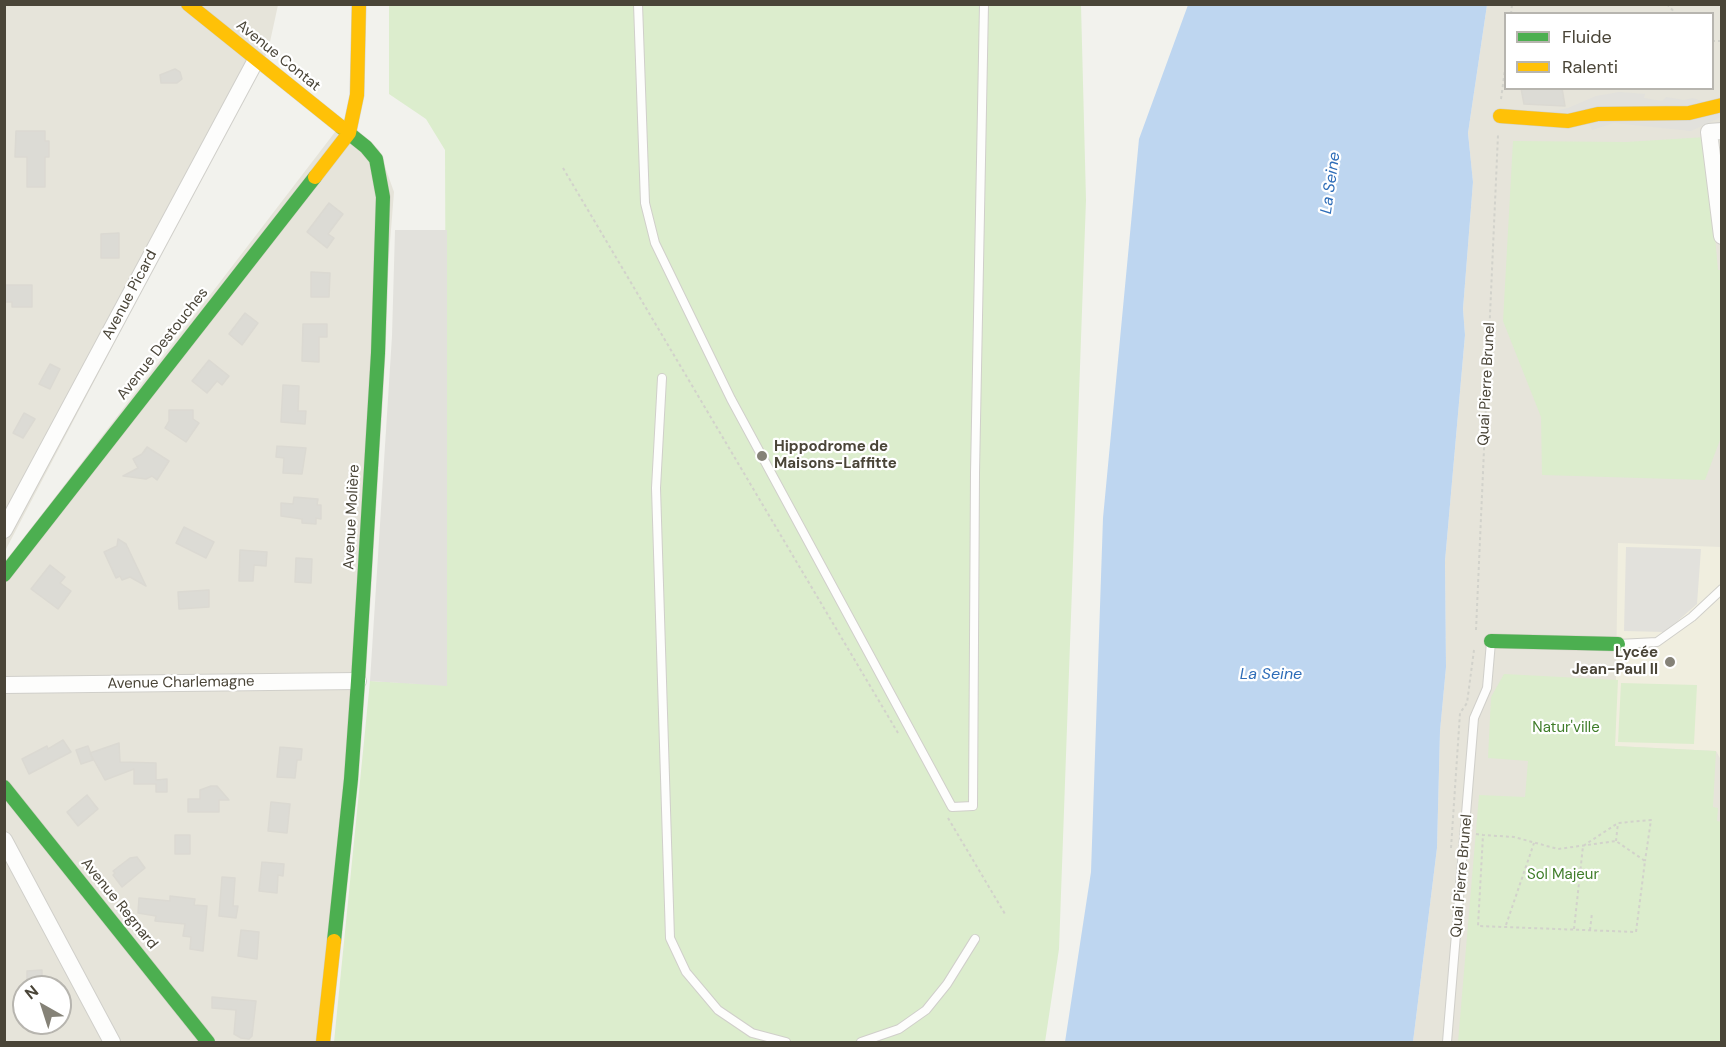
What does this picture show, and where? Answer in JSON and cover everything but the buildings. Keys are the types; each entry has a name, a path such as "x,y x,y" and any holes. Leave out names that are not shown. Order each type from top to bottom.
{"street":[{"name":"Avenue Contat","path":"188,4 348,133"},
{"path":"348,133 357,94 359,4"},
{"name":"Avenue Picard","path":"4,530 256,60"},
{"path":"1500,116 1568,121 1598,114 1689,113 1722,105"},
{"path":"1705,109 1715,131 1722,236"},
{"name":"Avenue Destouches","path":"4,575 348,133"},
{"name":"Avenue Molière","path":"323,1042 351,779 358,681 378,353 383,197 376,159 348,133"},
{"path":"1491,640 1618,644"},
{"name":"Avenue Charlemagne","path":"4,685 358,681"},
{"name":"Avenue Regnard","path":"4,787 208,1042"},
{"path":"4,840 112,1042"}],"lane":[{"path":"638,4 645,203 655,243 731,399 952,807 973,806 975,473 984,4"},
{"path":"662,378 656,488 670,938 686,972 718,1010 752,1033 786,1042"},
{"path":"1618,644 1657,642 1692,617 1722,589"},
{"name":"Quai Pierre Brunel","path":"1447,1042 1474,718 1487,688 1491,640"},
{"path":"861,1042 899,1029 926,1010 947,984 975,939"}],"path":[{"name":"Quai Pierre Brunel","path":"1476,634 1498,134"},
{"path":"563,168 902,740"},
{"path":"944,812 1005,914"},
{"path":"1483,835 1478,926 1636,932 1651,820 1618,824 1582,846"},
{"path":"1616,841 1618,824"},
{"path":"1466,834 1534,842 1558,849 1616,841 1645,861"},
{"path":"1506,926 1534,842"},
{"path":"1574,929 1582,846"},
{"path":"1590,930 1592,914"}],"shaded area":[{"path":"5,5 278,5 268,51 5,551"},
{"path":"1487,5 1721,5 1721,1042 1413,1042 1437,848 1440,731 1446,667 1445,561 1465,335 1463,309 1473,182 1468,133"},
{"path":"1619,92 1645,94 1644,98 1662,101 1666,97 1684,100 1693,98 1721,108 1721,117 1691,131 1614,123 1592,130 1588,122 1543,113 1568,108 1596,96"},
{"path":"345,119 379,150 394,192 350,746 318,1042 5,1042 5,559 7,560"},
{"path":"395,230 447,230 447,686 370,681 392,336"},
{"name":"Lycée Jean-Paul II","path":"1618,543 1721,547 1721,760 1716,751 1615,746"},
{"path":"1626,547 1701,549 1697,604 1665,632 1624,631"}],"green space":[{"name":"Hippodrome de Maisons-Laffitte","path":"389,5 1081,5 1086,200 1059,949 1045,1042 334,1042 370,681 447,685 445,150 426,119 389,94"},
{"path":"1706,137 1722,298 1720,440 1705,480 1542,475 1541,417 1503,321 1513,141 1626,142"},
{"path":"1504,674 1618,680 1615,746 1716,751 1713,807 1718,808 1717,821 1722,822 1721,1042 1458,1042 1479,795 1525,797 1528,761 1488,758 1491,697"},
{"path":"1621,683 1697,685 1694,744 1618,742"}],"water":[{"name":"La Seine","path":"1188,5 1487,5 1468,133 1473,182 1463,309 1465,335 1445,561 1446,667 1440,731 1437,848 1413,1042 1065,1042 1091,872 1103,518 1139,139"}],"traffic: fast":[{"path":"334,941 351,779 358,681 378,353 383,197 376,159 366,147 341,127"},
{"path":"4,575 315,177"},
{"path":"1491,641 1618,644"},
{"path":"4,787 208,1042"}],"traffic: slow":[{"path":"188,4 341,127"},
{"path":"315,177 349,133 357,95 359,4"},
{"path":"1500,116 1568,121 1598,114 1689,113 1722,105"},
{"path":"323,1042 334,941"}],"place":[{"name":"Hippodrome de Maisons-Laffitte","path":"762,456"},
{"name":"Lycée Jean-Paul II","path":"1670,662"}],"park label":[{"name":"Natur'ville","path":"1566,728"},
{"name":"Sol Majeur","path":"1563,875"}]}
